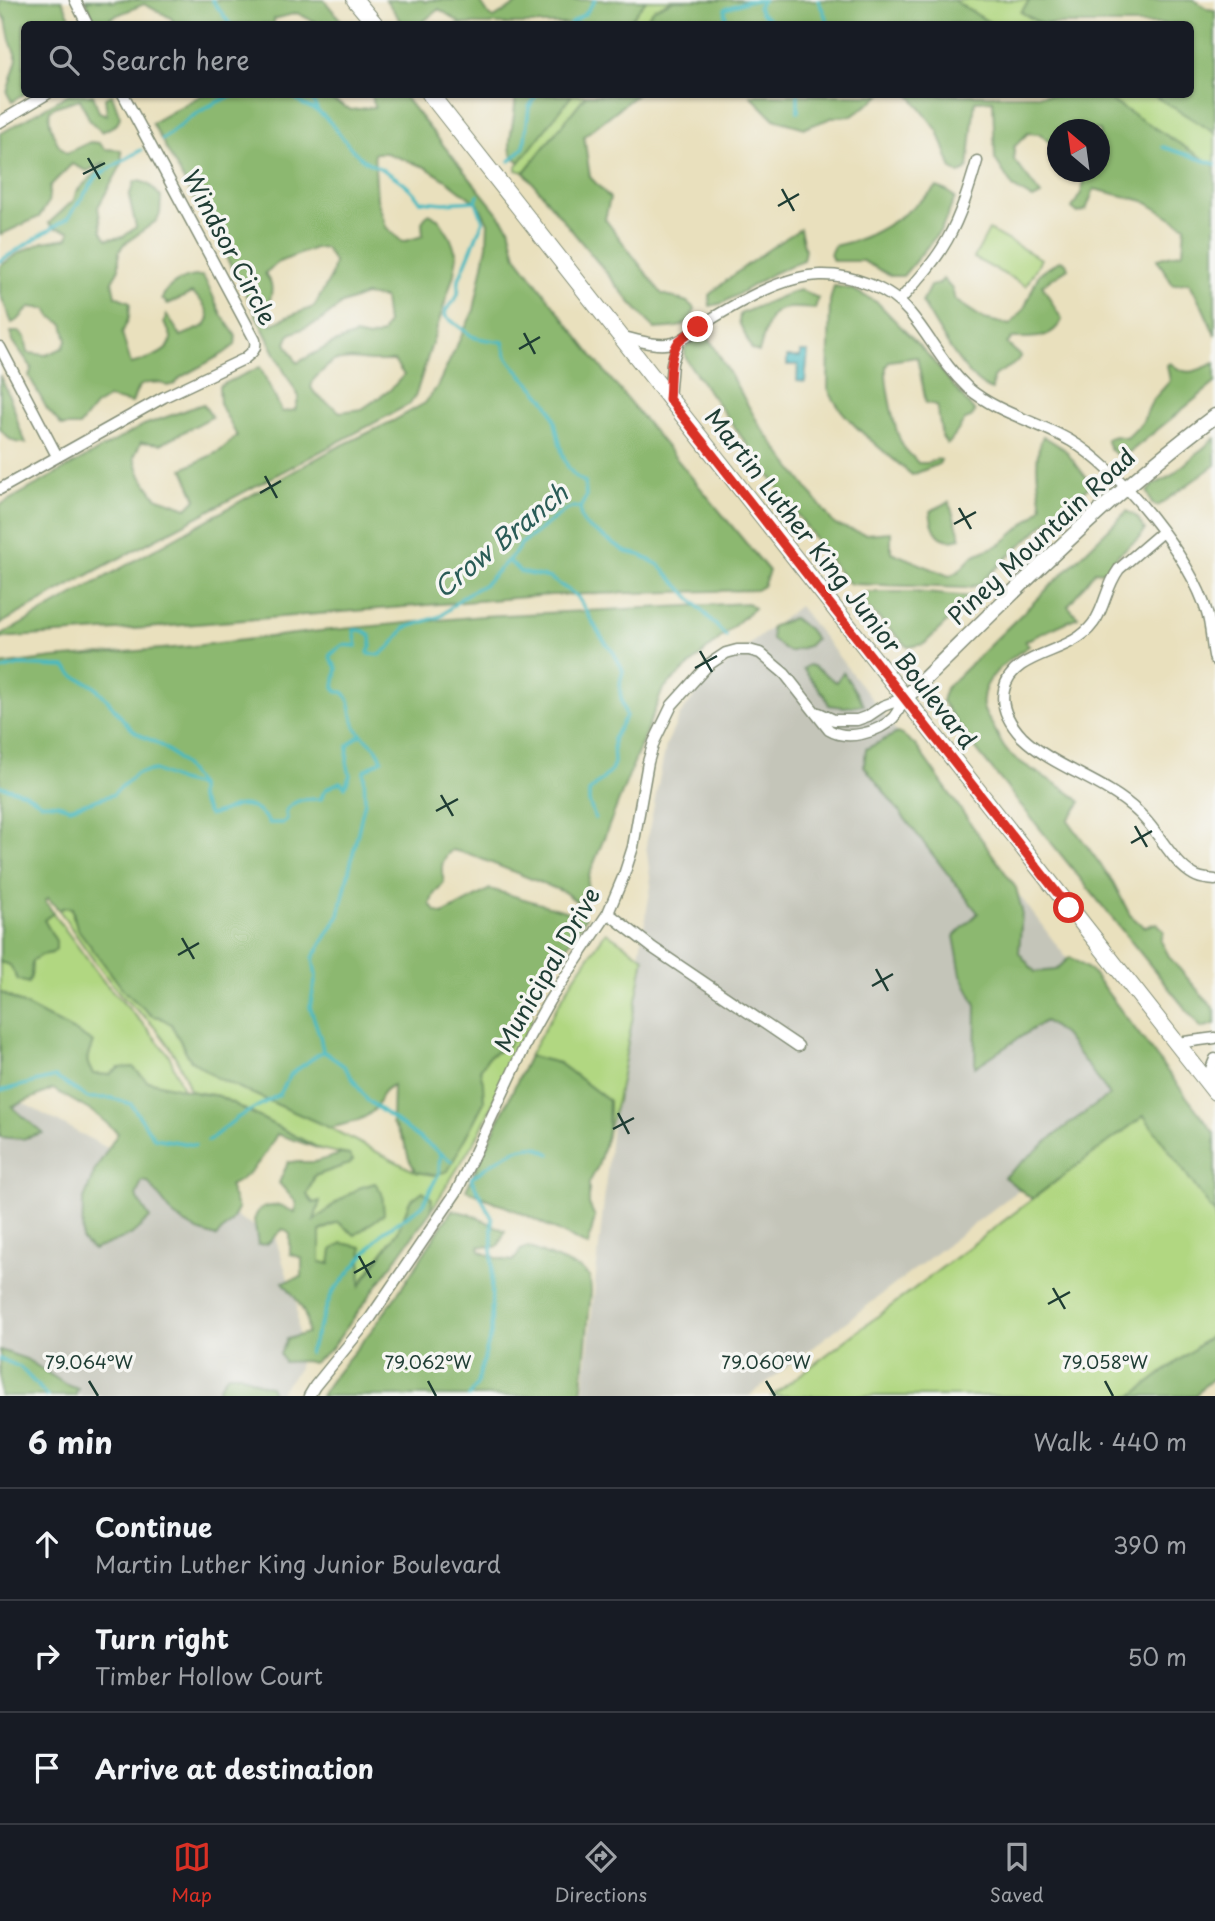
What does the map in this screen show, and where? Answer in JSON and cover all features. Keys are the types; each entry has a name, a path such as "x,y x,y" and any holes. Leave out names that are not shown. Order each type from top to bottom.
{"main road":[{"path":"355,0 372,21"},
{"name":"Martin Luther King Junior Boulevard","path":"433,98 1213,1090"}],"street":[{"path":"75,0 86,21"},
{"path":"0,122 40,98"},
{"name":"Windsor Circle","path":"0,489 164,397 244,359 256,346 125,98"},
{"path":"899,301 947,241 968,194 977,161"},
{"path":"620,337 671,344 730,308 776,285 806,276 820,275 856,280 879,289 899,301 944,363 976,394 1005,412 1048,429 1087,451 1125,488 1175,549 1193,579 1207,613 1215,660"},
{"path":"669,399 672,363 679,341"},
{"path":"0,348 57,456"},
{"name":"Piney Mountain Road","path":"905,698 1125,488 1215,416"},
{"path":"1162,532 1119,569 1101,612 1088,630 1065,645 1022,664 1011,672 1004,687 1002,702 1007,718 1036,748 1122,799 1153,827 1184,868 1197,877 1215,880"},
{"name":"Municipal Drive","path":"309,1396 371,1317 457,1191 530,1035 549,1001 608,914 633,847 654,742 672,705 708,665 726,653 737,650 760,653 785,674 835,734 862,734 878,727 893,718 905,698"},
{"path":"608,914 653,948 798,1046"},
{"path":"1177,1043 1215,1038"},
{"path":"1213,1090 1211,1069 1215,1059"}],"shaded area":[{"path":"799,606 1161,1084 749,1396 583,1396 616,1089 651,886 646,845 666,745 680,715 702,686"},
{"path":"0,1091 275,1237 297,1306 299,1368 277,1396 2,1396 25,1367 0,1350"}],"green space":[{"path":"0,0 62,0 72,21 21,21 21,96 12,102 7,93 17,59 6,20 0,11"},
{"path":"86,0 324,0 342,21 313,21 297,13 274,21 173,21 144,4 110,18 112,21 94,21"},
{"path":"386,0 479,0 494,18 523,0 646,0 629,21 457,21 439,9 424,21 401,21"},
{"path":"646,0 674,0 654,9 644,21 629,21"},
{"path":"674,0 953,0 987,21 644,21 654,9"},
{"path":"953,0 1028,0 1021,12 1036,21 987,21"},
{"path":"1030,0 1194,0 1208,9 1215,10 1215,133 1158,98 1194,98 1194,21 1036,21 1021,12"},
{"path":"62,98 94,98 99,112 107,115 105,98 113,98 120,117 117,124 102,132 90,121 80,99 57,106 50,110 49,115 56,140 67,153 90,142 99,143 105,149 121,150 122,164 98,207 102,232 107,239 123,237 136,227 129,196 135,181 147,184 161,197 160,214 156,221 123,245 119,252 119,269 112,281 115,296 130,302 129,318 122,333 131,364 156,356 167,348 171,338 164,322 167,315 181,336 205,326 209,318 207,310 192,293 168,304 162,299 172,285 190,277 202,276 207,283 221,314 236,336 235,345 181,377 175,384 167,386 155,382 146,383 138,389 132,403 108,398 95,406 79,426 62,426 47,409 29,376 32,368 13,341 11,332 19,332 25,337 28,353 46,355 63,348 67,340 63,324 51,316 47,309 30,307 12,323 0,294 0,266 43,242 68,238 70,231 55,228 49,223 74,200 76,192 106,162 87,171 72,164 50,186 48,203 39,217 0,235 0,134"},
{"path":"197,98 328,98 351,110 375,107 372,98 405,98 509,227 516,256 604,371 769,571 763,586 756,590 551,595 0,638 332,450 425,403 437,387 474,310 487,245 488,223 479,205 425,167 386,153 374,153 377,199 386,227 402,242 423,236 422,222 428,214 438,218 457,255 454,274 416,394 410,404 0,624 0,505 144,425 203,404 212,417 161,444 141,442 134,457 141,476 156,497 187,508 196,499 183,469 220,451 237,436 220,404 219,386 260,367 282,412 295,410 299,397 152,123","holes":["315,248 325,248 334,262 331,277 314,307 271,325 267,313 272,290 265,273 279,262","365,295 384,298 387,324 382,334 369,338 355,335 297,363 286,343 290,334 319,322 342,304","333,361 394,361 404,375 390,390 362,409 340,412 320,398 311,387 314,379"]},
{"path":"515,98 570,98 520,162 510,148"},
{"path":"570,98 584,98 524,172 516,170"},
{"path":"584,98 632,98 584,136 590,177 610,198 605,219 662,294 687,302 695,309 688,321 675,328 655,329 524,172"},
{"path":"753,98 877,98 852,116 834,117 805,128 774,119"},
{"path":"912,98 1107,98 1215,166 1215,335 1189,282 1173,285 1157,259 1183,252 1185,226 1144,201 1094,189 1086,210 1078,213 1072,208 1084,182 1110,182 1110,119 1047,119 1047,140 1040,134 1028,133 1014,147 1014,160 1041,195 1033,199 1013,187 995,159 993,100 975,101 968,168 960,174 952,169 938,131"},
{"path":"1107,98 1158,98 1215,133 1215,166"},
{"path":"937,187 955,198 941,230 903,276 891,276 863,261 833,261 830,254 834,246 863,238 886,226"},
{"path":"800,229 805,250 803,260 774,273 723,303 710,306 709,295 753,260"},
{"path":"989,230 1041,259 1026,286 974,258"},
{"path":"1061,260 1068,268 1042,285 1062,320 1058,327 1034,338 1012,338 1007,344 1021,356 1014,364 993,377 992,390 982,385 962,365 922,302 930,286 939,284 943,279 952,289 955,300 984,319 1010,325 1024,309 1039,274"},
{"path":"834,286 852,289 878,303 929,356 975,412 971,418 965,420 947,444 942,437 937,405 926,403 917,357 890,361 886,366 891,407 903,446 918,463 937,459 941,460 939,464 912,475 864,434 834,400 828,388 830,301"},
{"path":"801,290 818,298 815,309 780,310 766,327 759,352 752,350 739,322 740,314"},
{"path":"702,335 709,338 760,426 835,525 865,534 891,532 891,552 949,576 958,572 974,555 1001,544 1042,506 1037,461 1043,436 1064,449 1089,481 1089,487 1046,522 978,585 966,588 851,584 844,579 689,364 685,348"},
{"path":"1170,363 1176,368 1192,372 1215,363 1215,383 1131,451 1118,456 1110,449 1106,439 1115,436 1127,438 1142,423 1152,401 1170,381 1167,365"},
{"path":"0,375 26,443 11,440 0,428"},
{"path":"1215,438 1215,465 1158,506 1152,504 1147,492 1153,485 1171,476"},
{"path":"949,502 961,538 953,540 942,538 938,534 930,511"},
{"path":"1127,511 1137,517 1145,530 1141,536 1118,555 1106,570 1095,571 1068,606 1078,617 1025,641 1029,646 997,671 986,687 983,707 1007,751 1081,802 1068,820 1113,882 1130,915 1144,927 1157,923 1164,931 1161,941 1170,958 1215,1010 1215,1024 1201,1028 978,752 942,701 946,688"},
{"path":"868,592 914,592 973,597 924,644 908,647 864,604 861,596"},
{"path":"748,603 754,608 663,689 589,876 585,901 577,902 564,892 469,854 452,850 444,860 444,882 430,904 435,911 443,914 490,889 586,917 537,992 508,1046 489,1056 480,1070 484,1102 448,1171 434,1175 416,1172 404,1141 392,1123 393,1085 384,1091 376,1107 368,1115 330,1128 215,1077 190,1059 171,1024 152,1016 125,992 77,928 72,908 59,910 48,898 45,900 53,913 44,920 56,941 56,949 32,961 28,983 18,980 10,965 0,962 0,665 483,616"},
{"path":"793,618 808,629 815,639 808,646 789,652 772,640 771,627"},
{"path":"809,665 836,682 843,672 864,705 829,705 803,669"},
{"path":"897,733 916,746 1016,888 1022,911 1019,953 1035,972 1056,970 1070,957 1091,971 1215,1134 1215,1214 1144,1116 1032,1199 1004,1177 1066,1126 1110,1095 1064,1035 1045,1021 975,1067 976,1005 961,975 954,936 978,913 864,766 866,749"},
{"path":"72,908 73,918 125,992 171,1024 190,1059 215,1077 330,1128 416,1172 434,1175 483,1083 480,1070 489,1056 508,1046 528,1008 532,1012 532,1019 480,1132 431,1211 432,1199 410,1201 398,1231 359,1288 361,1266 320,1262 320,1232 338,1222 355,1235 368,1224 337,1202 314,1222 319,1202 313,1203 307,1195 315,1176 349,1164 349,1155 320,1149 219,1096 190,1091 168,1045 98,967 59,910"},
{"path":"53,913 104,982 169,1055 183,1090 147,1081 119,1068 109,1075 93,1074 87,1058 93,1043 0,992 0,962 11,965 18,979 31,977 32,961 41,955 52,953 56,941 44,920"},
{"path":"606,932 644,958 617,1101 608,1132 609,1101 559,1063 529,1056 572,981"},
{"path":"0,992 93,1043 87,1058 93,1074 109,1075 119,1068 133,1067 147,1081 219,1096 320,1149 277,1134 251,1171 229,1186 238,1209 231,1222 216,1237 198,1231 175,1217 148,1182 142,1181 136,1196 150,1218 131,1235 93,1250 82,1240 83,1202 95,1170 118,1133 96,1114 53,1089 12,1107 43,1133 22,1139 0,1137"},
{"path":"529,1056 559,1063 609,1101 608,1132 598,1166 589,1183 589,1204 595,1217 588,1246 526,1215 466,1190"},
{"path":"1144,1115 1215,1214 1215,1333 1132,1396 772,1396"},
{"path":"341,1154 349,1155 353,1160 349,1164 314,1176 307,1195 313,1203 320,1201 314,1221 359,1188 375,1183 382,1193 384,1214 355,1235 338,1222 320,1231 320,1262 330,1264 332,1250 342,1243 362,1247 360,1286 398,1231 410,1201 423,1191 432,1199 431,1211 331,1349 313,1363 284,1362 280,1354 287,1339 307,1333 304,1312 283,1282 302,1277 302,1258 290,1254 290,1234 283,1229 267,1244 258,1245 254,1220 258,1211 265,1207 279,1205 295,1213 296,1202 279,1183 288,1162 315,1162"},
{"path":"452,1210 473,1215 505,1231 498,1247 479,1246 484,1253 513,1261 521,1250 528,1247 581,1269 590,1277 581,1396 321,1396 387,1309"},
{"path":"1215,1333 1215,1377 1196,1396 1132,1396"},
{"path":"0,1350 26,1359 65,1384 78,1389 75,1396 0,1396"},
{"path":"228,1374 240,1374 270,1386 274,1396 218,1396 219,1387"}],"water":[{"path":"801,352 808,352 805,382 797,381 798,365 787,365 787,357 800,357"}],"waterway":[{"path":"212,0 228,21"},
{"name":"Crow Branch","path":"574,21 586,13 595,0"},
{"path":"726,21 725,9 747,1 764,0"},
{"path":"818,0 828,21"},
{"path":"762,1 758,7 769,21"},
{"path":"162,140 189,119 226,98"},
{"path":"296,98 332,124 358,155 399,180 413,191 420,201 476,201"},
{"path":"311,98 318,111"},
{"name":"Crow Branch","path":"510,161 524,147 529,107 535,98"},
{"path":"798,98 798,112"},
{"path":"1163,147 1215,164"},
{"path":"0,261 68,218 97,176 141,150"},
{"name":"Crow Branch","path":"208,1141 237,1118 280,1094 291,1074 323,1051 310,1007 316,976 313,958 339,915 365,801 364,771 382,760 377,749 357,729 346,696 334,687 337,668 330,655 343,645 357,646 354,630 368,633 371,639 369,654 380,655 405,628 441,616 465,595 485,584 521,544 564,511 573,507 580,508 586,497 585,482 576,477 565,460 551,410 542,396 513,365 506,355 503,342 474,337 445,316 446,310 458,294 459,279 483,221 476,201 478,195"},
{"path":"580,508 585,525 626,552 640,555 659,565 726,636"},
{"path":"508,560 520,572 550,578 577,596 623,671 620,688 626,716 613,739 614,763 611,771 589,792 589,802 595,818"},
{"path":"0,670 19,665 65,667 98,690 133,730 164,747 185,767 199,786"},
{"path":"0,786 25,793 41,803 70,808 112,795 137,773 155,770 179,781 199,786 199,798 209,815 242,805 253,808 269,823 283,823 287,819 286,811 297,801 321,799 326,790 340,782 345,787 350,775 347,762 348,745 361,734"},
{"path":"323,1051 344,1066 367,1100 451,1161"},
{"name":"Crow Branch","path":"0,1091 55,1077 88,1098 112,1098 131,1104 154,1138 195,1145"},
{"path":"469,1396 476,1387 491,1334 492,1272 492,1218 471,1178 503,1156 522,1148 540,1148 550,1154"},
{"path":"309,1353 332,1293 383,1232 422,1206 439,1173 440,1154"},
{"path":"0,1359 20,1367 47,1396"}],"route":[{"path":"698,327 679,341 675,350 669,399 1069,908"}]}
